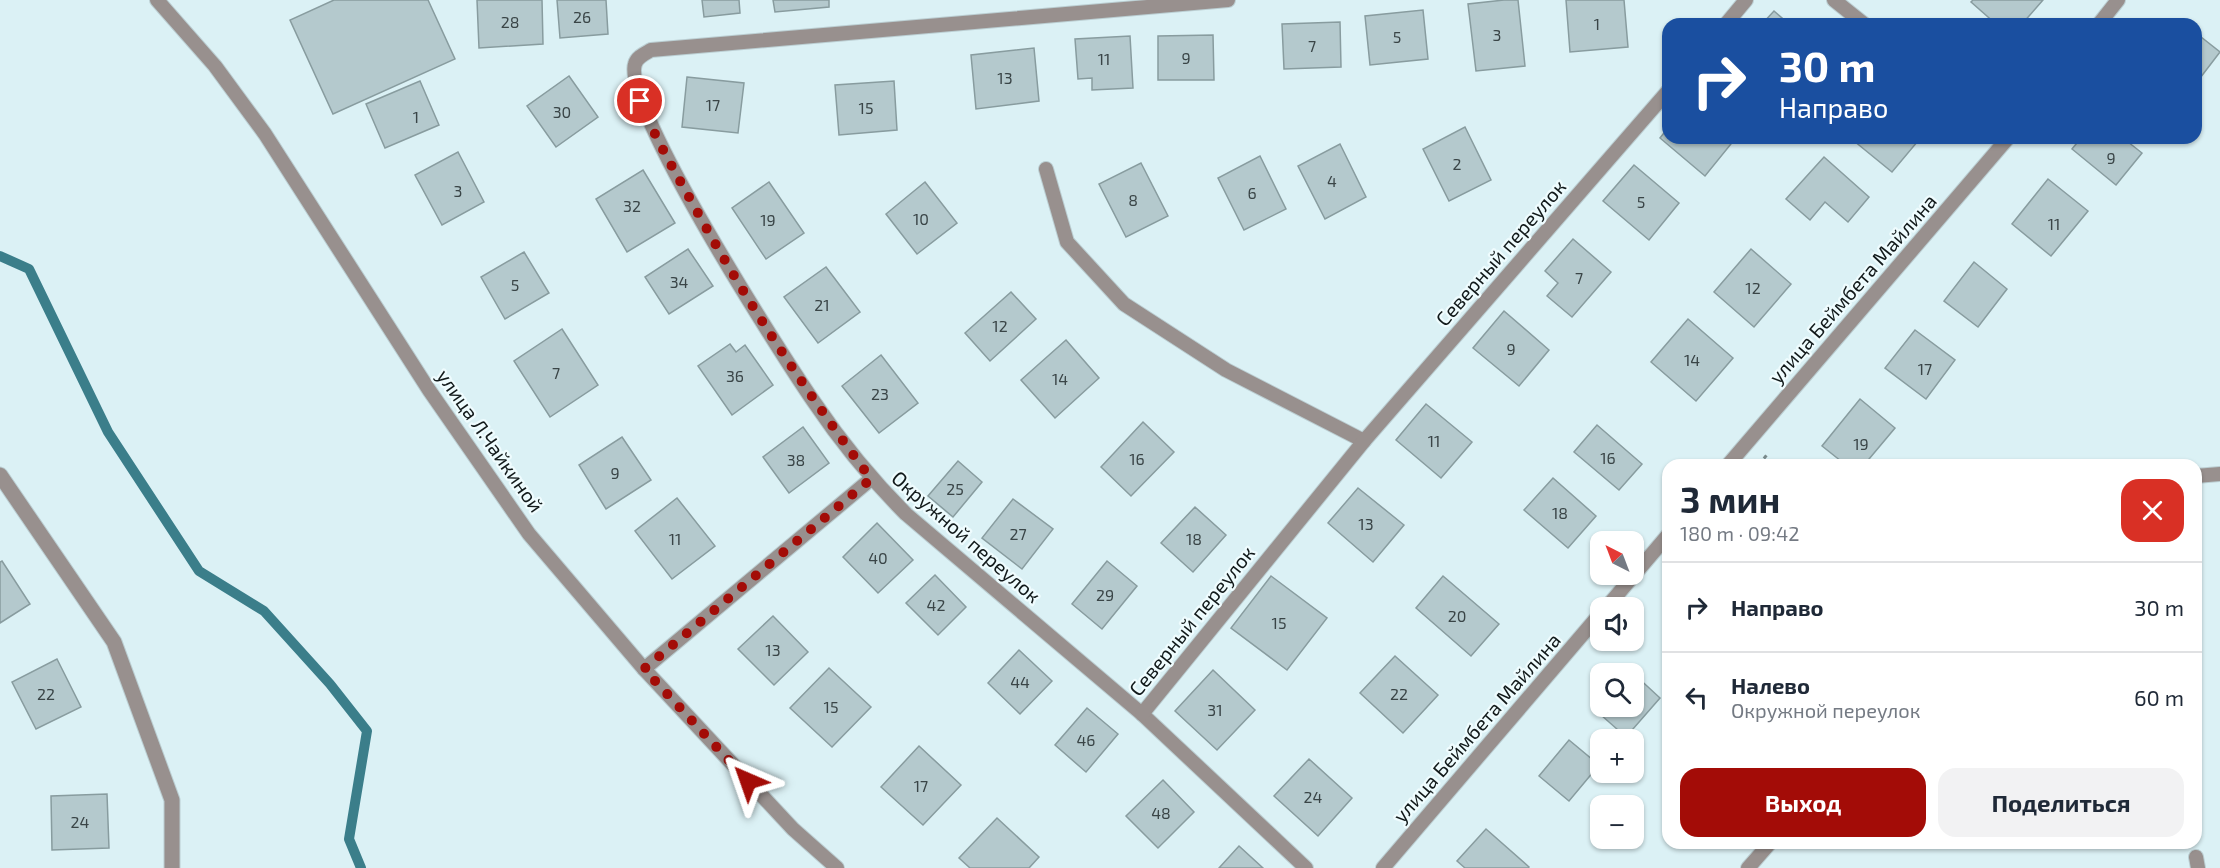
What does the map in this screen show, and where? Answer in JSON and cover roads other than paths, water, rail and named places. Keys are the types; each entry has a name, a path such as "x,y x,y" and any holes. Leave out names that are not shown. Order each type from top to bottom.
{"street":[{"path":"0,474 114,642 172,800 172,868"}],"lane":[{"name":"улица Л.Чайкиной","path":"157,0 215,66 265,134 429,390 529,534 644,669 793,829 837,868"},
{"name":"Окружной переулок","path":"1228,0 651,50 640,56 634,65 634,85 653,132 729,270 814,403 871,479 906,514 1142,714 1306,868"},
{"path":"1731,18 1746,0"},
{"path":"1834,0 1856,18"},
{"path":"2104,18 2118,0"},
{"name":"Северный переулок","path":"1142,714 1364,441 1662,97"},
{"name":"улица Беймбета Майлина","path":"1733,459 2002,144"},
{"path":"1046,169 1066,242 1124,304 1226,370 1364,441"},
{"path":"2202,476 2220,474"},
{"path":"644,669 871,479"},
{"path":"1615,597 1662,543"},
{"name":"улица Беймбета Майлина","path":"1383,868 1590,626"},
{"path":"1755,865 1766,849"}],"waterway":[{"path":"0,256 29,269 108,432 199,571 264,611 330,684 367,731 349,839 361,868"}]}
